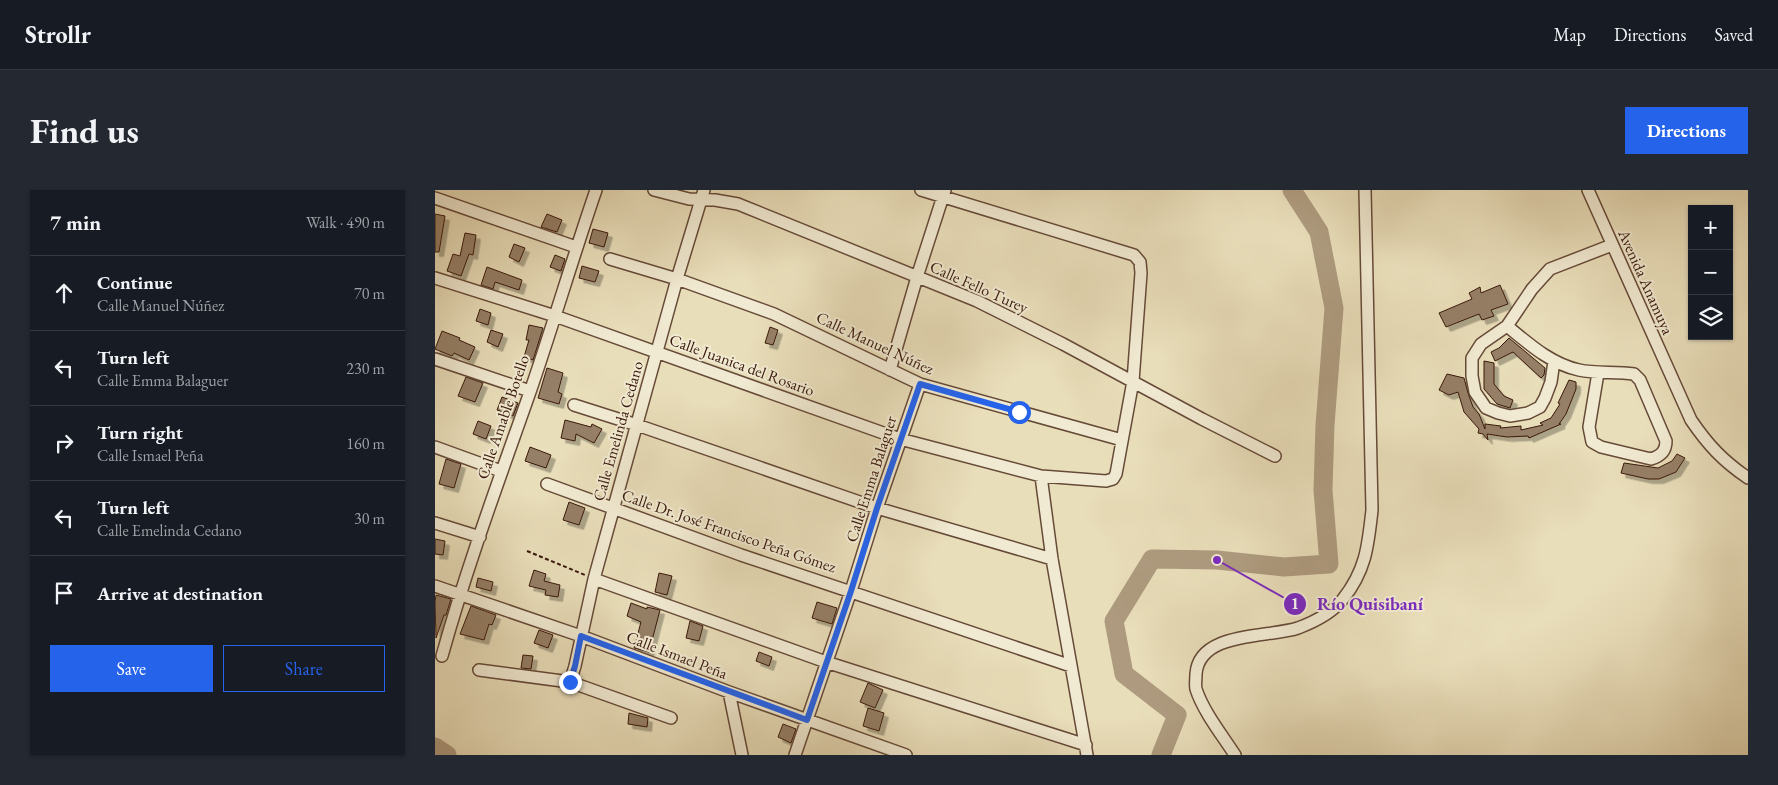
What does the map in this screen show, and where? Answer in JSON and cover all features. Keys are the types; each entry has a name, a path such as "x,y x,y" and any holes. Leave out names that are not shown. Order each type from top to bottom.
{"street":[{"name":"Calle Amable Botello","path":"442,656 459,594 530,392 596,190"},
{"name":"Calle Fello Turey","path":"655,190 689,199 702,195 715,200 738,204 977,301 1063,344 1201,419 1275,456"},
{"path":"921,190 944,194 1134,255 1140,262 1141,273 1133,381 1122,440"},
{"path":"1235,755 1201,701 1195,687 1197,666 1205,652 1221,642 1298,628 1323,616 1342,600 1363,567 1369,542 1372,510 1365,190"},
{"name":"Avenida Anamuya","path":"1588,190 1691,420 1720,458 1748,478"},
{"path":"890,370 944,194"},
{"name":"Calle Emelinda Cedano","path":"570,682 613,508 702,195"},
{"path":"435,198 576,247"},
{"path":"1554,361 1551,382 1545,398 1540,407 1528,413 1510,416 1487,408 1475,392 1472,376 1472,358 1481,344 1507,326 1533,289 1550,269 1612,245"},
{"name":"Calle Manuel Núñez","path":"610,258 677,279 774,314 920,384 1122,440"},
{"name":"Calle Juanica del Rosario","path":"435,278 555,316 900,439 1041,476 1106,481 1113,479 1116,474 1122,440"},
{"path":"1507,326 1532,347 1554,361 1579,370 1634,374 1640,380 1667,441 1666,448 1659,457 1651,459 1601,447 1593,442 1589,434 1589,427 1598,372"},
{"path":"435,359 530,392"},
{"name":"Calle Emma Balaguer","path":"795,755 920,384"},
{"path":"574,405 877,508 1052,560"},
{"path":"435,447 501,471"},
{"path":"594,579 826,662 1087,750 1052,560 1041,476"},
{"name":"Calle Dr. José Francisco Peña Gómez","path":"547,484 741,555 1071,666"},
{"path":"435,523 480,538"},
{"name":"Calle Ismael Peña","path":"435,586 581,636 729,692 906,755"},
{"path":"479,670 570,682 671,718"},
{"path":"729,692 742,755"}],"path":[{"path":"527,551 594,579"}],"building":[{"path":"435,214 445,216 439,252 435,252"},
{"path":"547,214 562,220 557,232 541,227"},
{"path":"593,229 608,233 604,247 589,243"},
{"path":"465,233 476,235 473,255 469,254 461,276 447,271 453,254 460,256"},
{"path":"514,244 525,248 519,262 509,257"},
{"path":"555,255 565,259 561,271 550,267"},
{"path":"582,266 599,271 595,282 579,278"},
{"path":"487,267 522,280 519,290 495,282 493,289 481,285"},
{"path":"1500,285 1508,304 1491,310 1494,316 1482,320 1479,314 1446,327 1439,313 1472,299 1469,293 1480,287 1481,293"},
{"path":"480,309 491,313 488,325 476,321"},
{"path":"529,325 543,328 533,360 524,357 529,340 526,340"},
{"path":"770,327 778,330 773,345 765,343"},
{"path":"491,330 503,334 498,347 487,342"},
{"path":"442,331 460,338 459,340 475,347 469,360 454,353 452,356 435,349"},
{"path":"1509,338 1545,368 1544,375 1541,378 1513,352 1495,361 1491,352 1499,348"},
{"path":"1484,361 1494,363 1494,384 1504,396 1513,400 1510,408 1497,404 1484,389"},
{"path":"547,368 563,373 558,392 562,394 559,404 538,398"},
{"path":"1447,374 1464,378 1473,407 1479,414 1485,429 1485,424 1501,426 1500,428 1521,426 1521,430 1543,425 1540,423 1551,418 1560,404 1558,403 1569,380 1576,382 1576,389 1566,414 1559,424 1561,424 1529,438 1528,436 1507,437 1487,434 1488,440 1483,434 1478,433 1479,429 1464,412 1458,392 1449,395 1439,390"},
{"path":"466,377 483,383 475,402 458,396"},
{"path":"502,397 518,403 513,416 497,410"},
{"path":"565,420 591,427 592,424 602,429 594,443 576,434 575,441 561,438"},
{"path":"478,421 491,426 486,439 473,434"},
{"path":"530,447 551,455 546,468 525,461"},
{"path":"1677,454 1685,458 1676,472 1659,479 1648,479 1621,473 1624,463 1658,468 1672,461"},
{"path":"446,459 461,464 454,488 439,484"},
{"path":"569,502 585,508 579,525 563,520"},
{"path":"435,539 445,541 443,555 435,554"},
{"path":"534,570 546,574 544,581 560,585 558,597 545,595 546,590 529,586"},
{"path":"659,573 672,576 667,595 655,592"},
{"path":"478,578 493,582 491,591 476,587"},
{"path":"436,595 451,599 436,638 435,602"},
{"path":"817,602 837,608 832,624 812,618"},
{"path":"631,603 647,609 647,607 660,610 649,652 634,648 641,622 627,616"},
{"path":"471,606 496,615 492,625 489,624 484,640 460,634"},
{"path":"690,621 703,626 699,641 686,638"},
{"path":"539,630 553,635 548,648 534,643"},
{"path":"759,652 772,657 769,666 756,661"},
{"path":"523,655 533,656 531,669 521,668"},
{"path":"868,683 883,690 875,708 860,702"},
{"path":"868,708 884,713 879,731 863,726"},
{"path":"629,713 648,718 647,727 628,724"},
{"path":"783,724 796,729 791,743 778,737"}],"waterway":[{"path":"1161,755 1177,715 1124,674 1114,621 1152,559 1217,560 1284,567 1329,564 1323,490 1325,425 1334,308 1319,232 1292,190"},
{"path":"435,747 447,755"}],"place":[{"name":"Río Quisibaní","path":"1217,560"}],"route":[{"path":"570,682 581,636 807,720 920,384 1019,412"}]}
